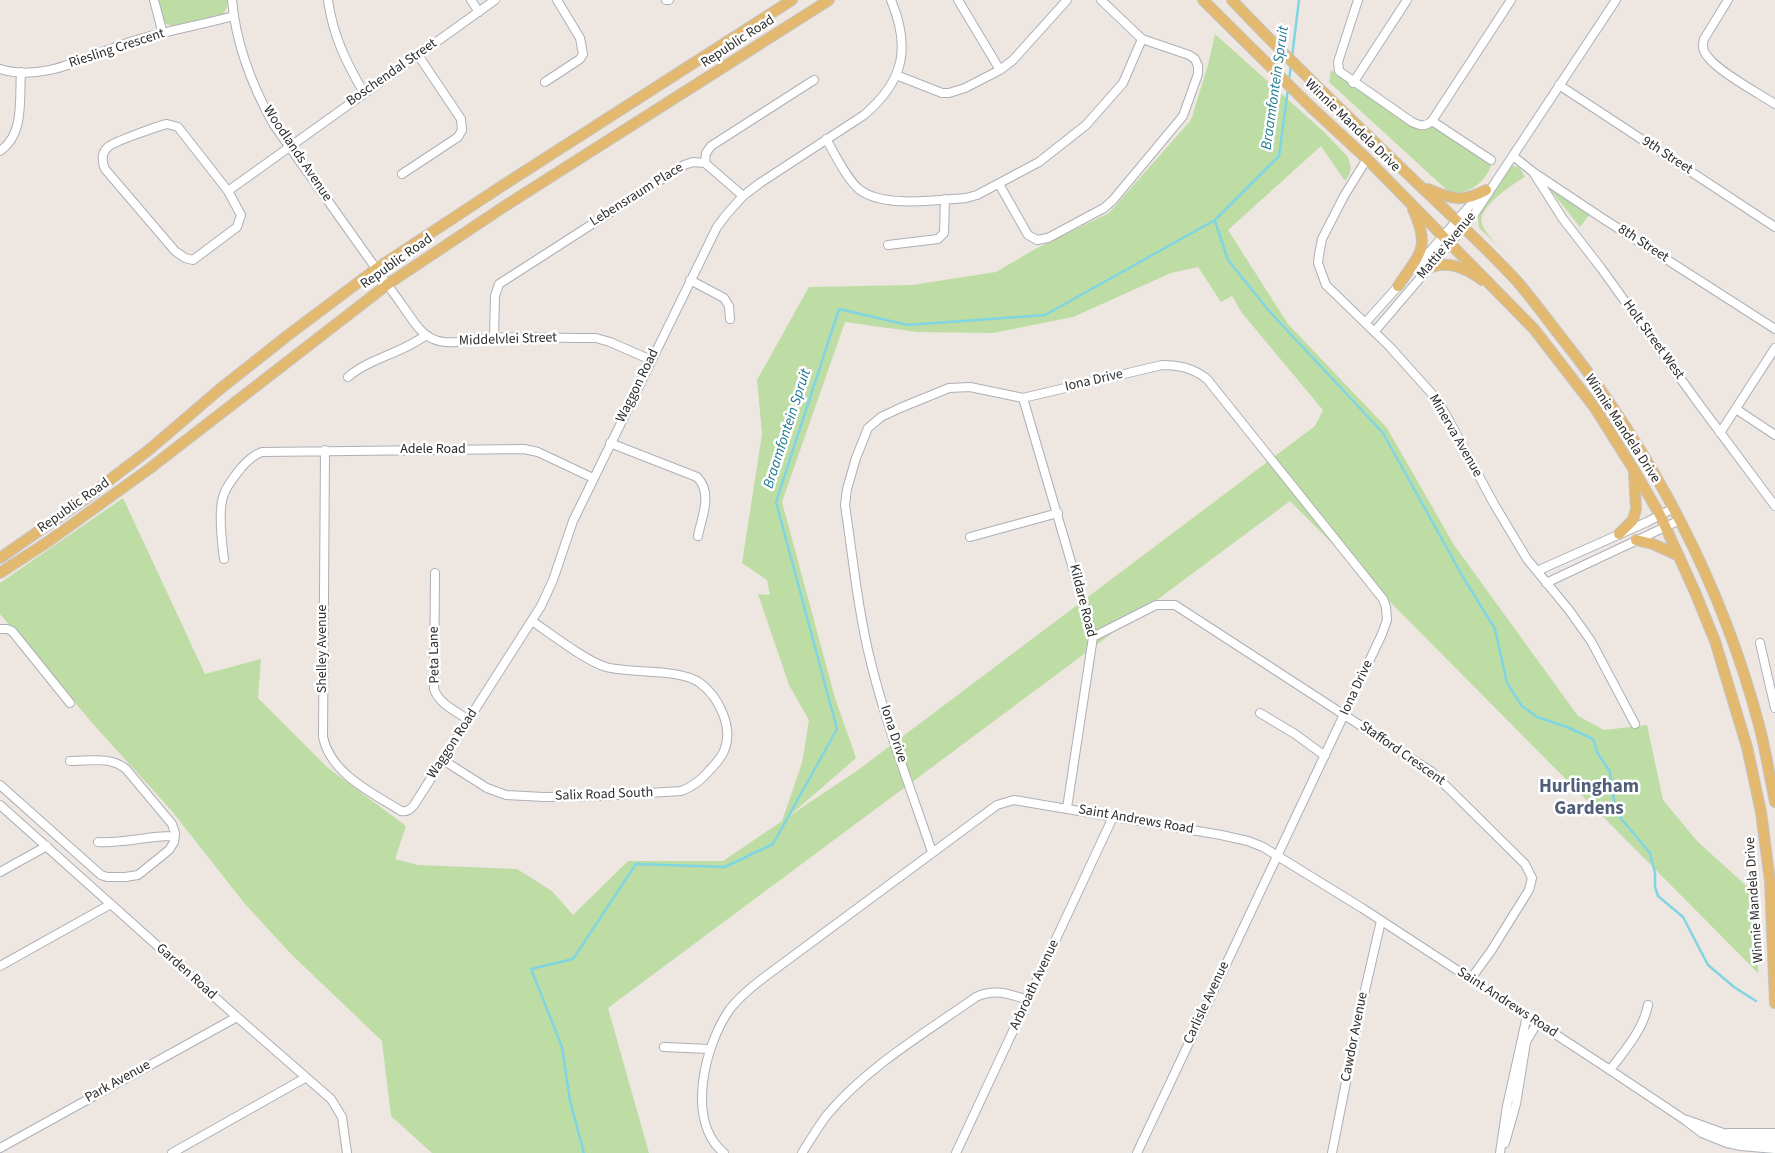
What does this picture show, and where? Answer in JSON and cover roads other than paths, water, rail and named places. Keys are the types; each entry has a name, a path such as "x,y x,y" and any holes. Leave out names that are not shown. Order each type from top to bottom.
{"main road":[{"name":"Republic Road","path":"0,558 92,493 287,336 376,269 546,157 792,0"},
{"name":"Republic Road","path":"0,573 49,541 149,469 388,284 505,206 829,0"},
{"name":"Winnie Mandela Drive","path":"1203,0 1367,158 1517,310 1553,352 1595,408 1634,470 1660,516 1716,640 1736,704 1761,812 1770,881 1775,1003"},
{"name":"Winnie Mandela Drive","path":"1232,0 1267,38 1420,186 1461,223 1517,282 1598,385 1622,419 1680,520 1705,573 1731,638 1760,729 1775,802"},
{"path":"1420,186 1448,197 1459,199 1474,197 1486,190"},
{"path":"1398,286 1419,255 1423,243 1421,230 1409,201"},
{"path":"1430,267 1440,264 1455,265 1480,278 1517,310"},
{"path":"1619,534 1633,520 1636,509 1634,470"},
{"path":"1636,540 1653,544 1679,556"}],"street":[{"path":"154,0 163,34"},
{"name":"Woodlands Avenue","path":"232,0 245,62 257,92 274,125 388,284"},
{"path":"328,0 330,17 343,55 364,93"},
{"path":"471,0 479,12"},
{"name":"Boschendal Street","path":"228,191 495,0"},
{"path":"545,82 580,59 583,54 580,38 557,0"},
{"name":"Waggon Road","path":"401,811 411,809 541,606 553,580 573,521 593,478 690,280 722,220 743,196 779,170 864,115 887,92 896,75 902,54 902,35 891,0"},
{"path":"958,0 1000,70"},
{"path":"896,75 934,91 949,93 966,88 1000,70 1014,60 1068,0"},
{"path":"1000,184 1028,235 1037,240 1048,238 1104,208 1113,200 1183,116 1198,74 1198,62 1192,56 1142,39 1101,0"},
{"path":"1358,0 1338,62 1339,71 1412,122 1422,126 1428,125 1432,121 1511,0"},
{"path":"1353,82 1407,0"},
{"name":"Mattie Avenue","path":"1461,223 1496,184 1616,0"},
{"path":"1728,0 1704,39 1704,52 1721,69 1775,104"},
{"name":"Riesling Crescent","path":"0,69 21,72 48,72 103,51 234,16"},
{"path":"826,139 850,178 860,190 870,195 891,202 966,198 978,195 1039,162 1086,125 1122,83 1142,39"},
{"path":"402,174 458,137 462,127 461,118 418,55"},
{"path":"0,151 16,133 21,72"},
{"path":"743,196 705,163 706,153 711,146 814,80"},
{"name":"9th Street","path":"1559,85 1775,227"},
{"path":"1432,121 1491,160"},
{"path":"173,124 178,127 228,191 240,212 237,227 197,258 189,260 175,251 105,169 103,155 109,146 163,125 173,124"},
{"name":"Mattie Avenue","path":"1375,331 1430,267 1447,241 1513,156"},
{"name":"8th Street","path":"1513,156 1533,172 1775,329"},
{"name":"Minerva Avenue","path":"1367,158 1344,196 1322,239 1318,255 1321,273 1326,286 1375,331 1433,395 1527,559 1591,640 1635,724"},
{"name":"Lebensraum Place","path":"494,337 495,296 500,284 684,165 697,161 705,163"},
{"name":"Holt Street West","path":"1533,172 1563,219 1602,268 1720,433 1775,506"},
{"path":"888,245 938,239 942,236 944,233 945,199"},
{"name":"Mattie Avenue","path":"1366,322 1398,286 1447,241"},
{"path":"690,280 724,298 729,306 730,318"},
{"path":"348,377 356,371 396,353 426,335 388,284"},
{"name":"Middelvlei Street","path":"426,335 433,339 447,342 494,337 596,338 651,360"},
{"path":"1720,433 1775,348"},
{"name":"Iona Drive","path":"932,852 870,660 855,576 845,505 847,489 856,458 868,428 881,417 949,388 970,387 1023,398 1162,365 1183,367 1200,373 1207,379 1384,602 1386,620 1382,634 1277,854"},
{"name":"Kildare Road","path":"1023,398 1094,637 1067,808"},
{"path":"1736,409 1775,435"},
{"path":"610,443 697,477 703,483 706,492 698,536"},
{"name":"Adele Road","path":"224,559 222,499 236,475 251,457 257,453 267,451 325,450 524,449 538,452 593,478"},
{"name":"Shelley Avenue","path":"325,450 323,737 328,755 347,775 401,811"},
{"path":"1537,571 1674,508"},
{"path":"970,537 1058,513"},
{"path":"1546,583 1680,520"},
{"name":"Peta Lane","path":"434,573 434,689 442,702 469,720"},
{"name":"Stafford Crescent","path":"1094,637 1156,606 1175,605 1432,772 1525,864 1532,878 1526,897 1492,951 1470,980"},
{"name":"Salix Road South","path":"443,760 487,788 506,795 544,797 681,791 692,787 701,780 720,758 727,736 724,718 714,698 693,679 605,666 581,654 532,621"},
{"path":"0,629 7,629 12,632 70,703"},
{"path":"1760,643 1775,708"},
{"path":"1260,713 1295,734 1325,756"},
{"path":"0,784 103,876 125,877 138,875 169,850 175,836 174,829 169,820 122,766 106,760 70,761"},
{"name":"Saint Andrews Road","path":"724,1153 718,1148 711,1137 705,1121 702,1102 709,1049 730,1010 749,989 997,805 1003,802 1022,800 1230,837 1248,841 1277,854 1610,1070 1702,1133 1727,1143 1750,1148 1775,1149"},
{"name":"Garden Road","path":"0,805 327,1096 339,1110 344,1125 347,1153"},
{"name":"Arbroath Avenue","path":"956,1153 1113,817"},
{"path":"98,842 126,842 159,835 175,836"},
{"path":"0,872 47,846"},
{"name":"Carlisle Avenue","path":"1137,1153 1277,854"},
{"path":"0,966 111,904"},
{"name":"Cawdor Avenue","path":"1332,1153 1380,921"},
{"path":"802,1153 827,1115 852,1089 896,1053 976,997 994,992 1028,1000"},
{"path":"1610,1070 1638,1031 1648,1005"},
{"path":"1500,1153 1512,1121 1515,1087 1527,1016"},
{"name":"Park Avenue","path":"0,1148 236,1017"},
{"path":"1515,1087 1526,1042 1537,1023"},
{"path":"664,1047 709,1049"},
{"path":"172,1153 305,1078"},
{"name":"Saint Andrews Road","path":"1685,1120 1746,1140 1775,1141"},
{"name":"Saint Andrews Road","path":"1726,1133 1775,1132"}],"waterway":[{"name":"Braamfontein Spruit","path":"1292,57 1299,0"},
{"name":"Braamfontein Spruit","path":"1289,81 1291,64"},
{"name":"Braamfontein Spruit","path":"584,1153 570,1101 562,1047 531,969 573,959 636,864 725,867 773,844 837,729 776,502 839,309 908,325 1045,315 1215,220 1279,156 1288,89"},
{"path":"1215,221 1228,260 1270,312 1383,433 1463,577 1495,629 1507,683 1522,706 1537,717 1567,727 1593,739 1597,752 1610,772 1614,801 1619,816 1650,853 1658,896 1683,917 1708,965 1734,987 1756,1001"}],"district":[{"name":"Hurlingham Gardens","path":"1589,799"}]}
